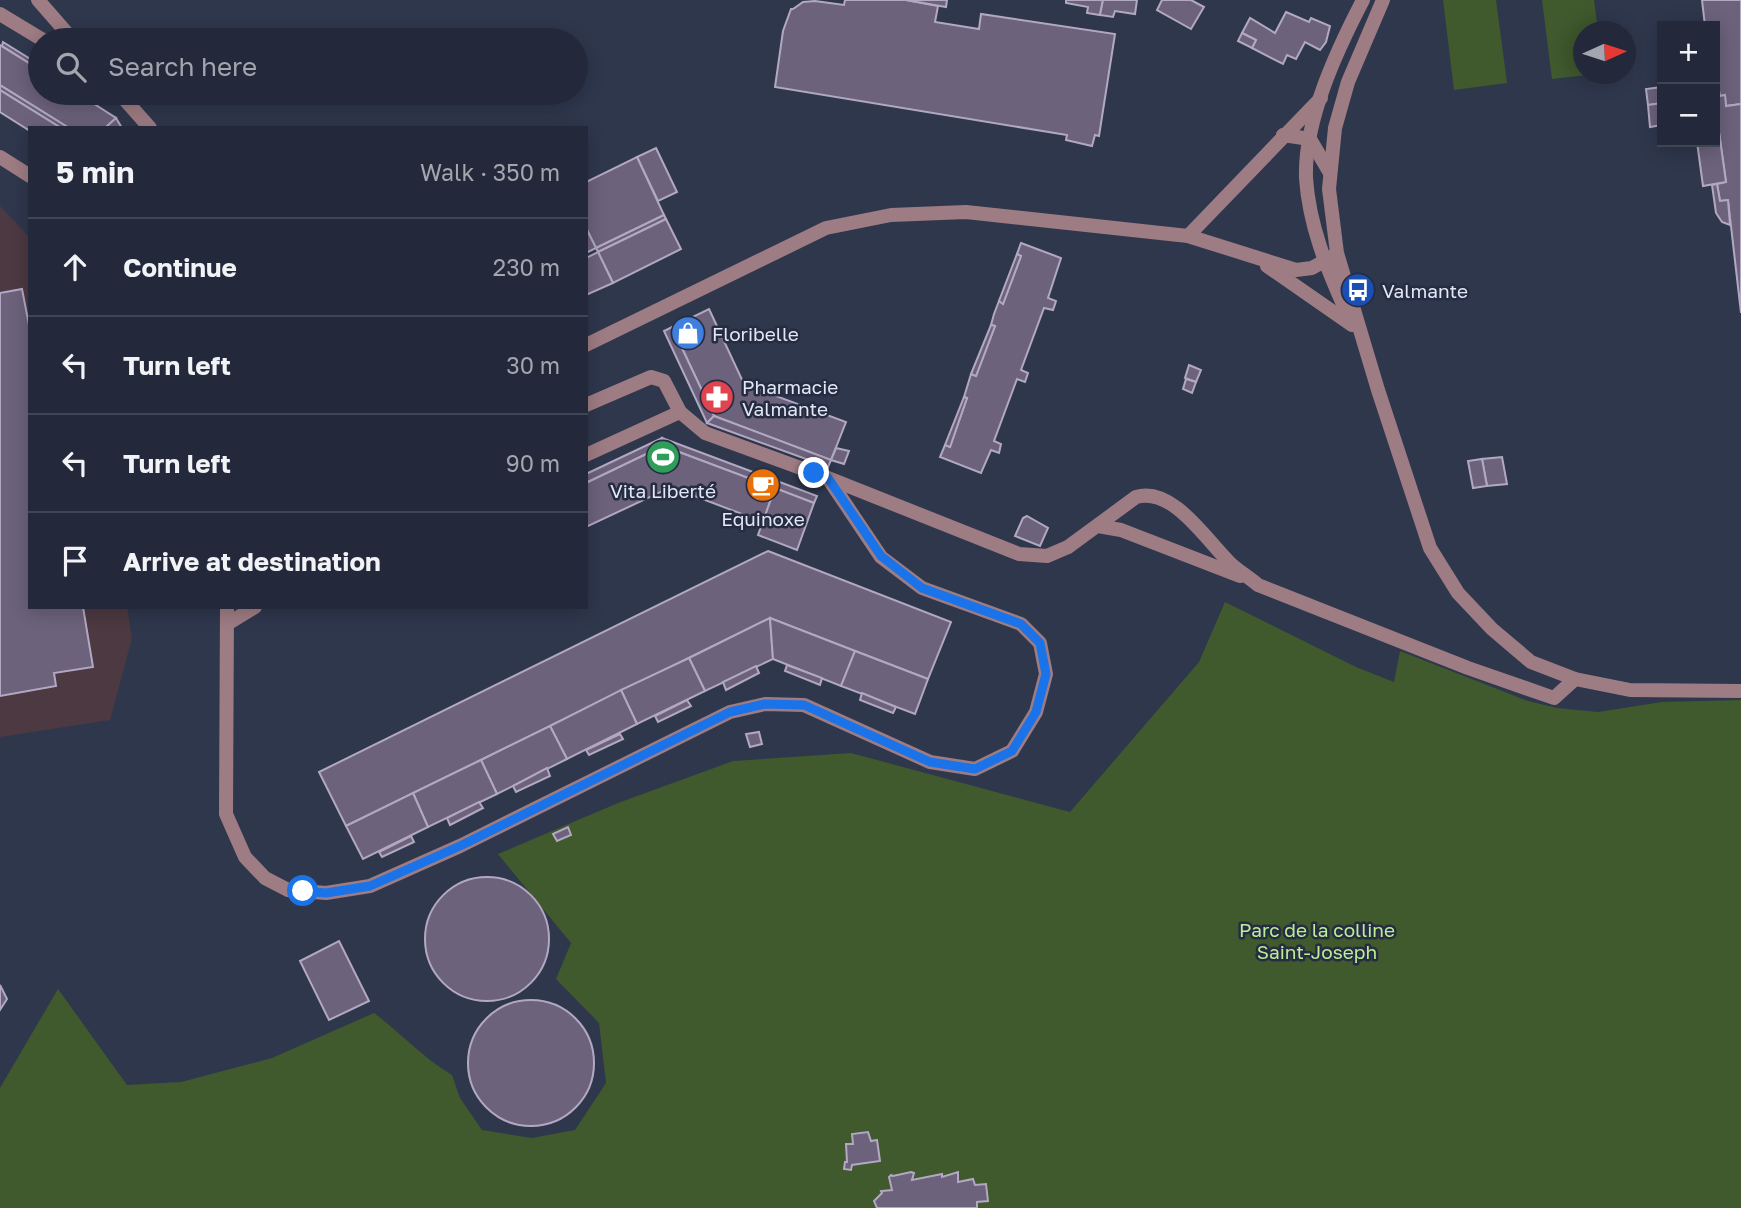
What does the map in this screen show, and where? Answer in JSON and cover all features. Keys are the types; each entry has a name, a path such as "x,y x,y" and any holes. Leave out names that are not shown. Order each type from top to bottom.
{"street":[{"path":"38,0 62,28"},
{"path":"1363,0 1329,74 1310,139 1306,177 1324,262 1365,349"},
{"path":"1383,0 1348,82 1335,128 1329,189 1337,253 1365,349 1430,548 1458,593 1492,629 1531,662 1575,679 1630,690 1741,691"},
{"path":"0,14 28,31"},
{"path":"1188,236 1322,97"},
{"path":"130,105 148,126"},
{"path":"1283,135 1310,139"},
{"path":"1310,139 1330,173"},
{"path":"0,157 28,175"},
{"path":"588,344 826,228 891,215 966,212 1188,236 1296,270 1312,268 1337,253"},
{"path":"1257,259 1352,325"},
{"path":"588,404 651,377 664,381 680,412 705,433 828,478 1019,554 1047,556 1068,547 1136,497 1145,494 1162,498 1202,530 1231,565 1254,582"},
{"path":"588,454 680,412"},
{"path":"227,609 226,814 245,857 265,878 288,890 326,893 370,886 460,846 730,712 765,704 804,705 930,762 975,769 1012,751 1036,712 1043,687 1046,674 1040,643 1021,624 922,588 881,556 828,478"},
{"path":"1098,526 1121,530 1456,663 1554,698 1575,679"},
{"path":"226,624 252,609"}],"shaded area":[{"path":"0,206 28,236 28,609 127,609 132,638 110,720 0,737"}],"green space":[{"path":"1443,0 1496,0 1507,83 1454,90"},
{"path":"1542,0 1594,0 1597,21 1573,21 1573,77 1552,79"},
{"name":"Parc de la colline Saint-Joseph","path":"1225,602 1356,667 1394,682 1400,651 1528,701 1557,708 1598,712 1662,702 1741,700 1741,1208 0,1208 0,1088 58,989 127,1085 181,1082 272,1058 374,1013 431,1061 452,1075 460,1098 482,1130 532,1138 575,1130 606,1083 599,1023 556,979 571,943 498,854 618,803 733,761 851,753 1070,812 1199,662"}],"building":[{"path":"845,0 906,0 938,6 935,22 979,29 981,14 1115,34 1099,136 1095,135 1092,146 1066,140 1067,135 775,87 783,31 791,9 803,2 844,5"},
{"path":"906,0 947,0 946,7"},
{"path":"1066,0 1103,0 1100,15 1087,13 1088,7 1066,3"},
{"path":"1103,0 1137,0 1135,14 1115,11 1113,17 1100,15"},
{"path":"1162,0 1191,0 1204,7 1191,29 1157,10"},
{"path":"1702,0 1741,0 1741,104 1726,106 1725,95 1720,96 1720,21 1704,21"},
{"path":"1286,12 1309,22 1311,18 1330,26 1326,42 1320,50 1305,42 1296,59 1287,55 1283,64 1252,48 1256,40 1242,33 1250,18 1275,33"},
{"path":"1242,33 1256,40 1252,48 1238,41"},
{"path":"3,42 28,58 28,62 2,46"},
{"path":"0,45 28,62 28,102 0,85"},
{"path":"0,85 28,105 66,126 58,126 0,90"},
{"path":"1657,88 1657,104 1648,105 1646,89"},
{"path":"0,90 58,126 28,126 28,130 0,112"},
{"path":"1725,95 1726,106 1741,104 1741,313 1728,200 1720,201 1717,184 1726,182 1720,139 1720,96"},
{"path":"1657,104 1657,126 1650,127 1648,105"},
{"path":"32,105 96,105 116,118 107,126 66,126"},
{"path":"116,118 121,126 107,126"},
{"path":"1720,139 1726,182 1703,186 1698,147 1720,147"},
{"path":"656,148 677,192 658,201 637,157"},
{"path":"637,157 664,215 596,248 588,232 588,181"},
{"path":"1717,184 1720,201 1728,200 1730,225 1722,222 1716,213 1712,185"},
{"path":"664,215 666,219 598,252 596,248"},
{"path":"666,219 681,249 613,283 598,252"},
{"path":"588,232 596,248 588,252"},
{"path":"1021,243 1061,258 1048,298 1056,301 1053,310 1044,308 1021,370 1028,373 1025,382 1017,379 994,441 1001,444 999,453 991,450 981,473 940,457 945,445 950,447 967,398 964,397 971,374 976,376 995,326 991,325 994,314 999,301 1003,304 1021,256 1017,254"},
{"path":"598,252 613,283 588,294 588,257"},
{"path":"1017,254 1021,256 1003,304 999,301"},
{"path":"22,289 28,320 28,609 83,609 93,667 54,673 56,686 0,696 0,293"},
{"path":"709,309 744,384 846,422 831,460 714,416 672,327"},
{"path":"991,325 995,326 976,376 971,374"},
{"path":"672,327 714,416 707,423 664,331"},
{"path":"1189,365 1201,370 1196,382 1185,378"},
{"path":"1186,379 1196,382 1192,393 1183,389"},
{"path":"964,397 967,398 950,447 945,445"},
{"path":"714,416 831,460 828,467 707,423"},
{"path":"662,438 663,446 588,482 588,473"},
{"path":"662,438 817,496 814,503 663,446"},
{"path":"663,446 775,488 763,522 671,487 588,526 588,482"},
{"path":"836,448 849,451 844,464 831,460"},
{"path":"1502,457 1507,484 1487,486 1482,459"},
{"path":"1482,459 1487,486 1473,488 1468,461"},
{"path":"775,488 814,503 797,550 758,535"},
{"path":"1027,516 1048,528 1040,546 1015,536 1023,518"},
{"path":"768,551 951,622 928,679 770,618 346,826 319,772"},
{"path":"770,618 773,659 705,691 689,658"},
{"path":"770,618 855,651 841,686 773,659"},
{"path":"855,651 928,679 915,714 841,686"},
{"path":"689,658 705,691 637,724 621,690"},
{"path":"787,665 822,678 820,685 785,671"},
{"path":"756,666 759,673 726,690 723,682"},
{"path":"621,690 637,724 567,759 550,726"},
{"path":"862,693 896,707 893,713 860,700"},
{"path":"687,700 691,706 658,722 655,716"},
{"path":"550,726 567,759 497,794 481,760"},
{"path":"759,732 762,744 750,747 746,734"},
{"path":"620,734 623,739 589,755 586,750"},
{"path":"481,760 497,794 428,827 413,793"},
{"path":"547,768 550,776 516,792 513,786"},
{"path":"413,793 428,827 363,859 346,826"},
{"path":"479,802 483,808 450,825 447,818"},
{"path":"568,827 571,835 557,841 553,834"},
{"path":"411,836 414,842 382,857 379,852"},
{"path":"487,877 511,882 531,895 544,915 549,939 544,963 531,983 511,996 487,1001 463,996 443,983 430,963 425,939 430,915 443,895 463,882"},
{"path":"339,941 369,1001 329,1020 300,961"},
{"path":"0,985 7,999 0,1010"},
{"path":"531,1000 555,1005 575,1019 589,1039 594,1063 589,1087 575,1107 555,1121 531,1126 507,1121 487,1107 473,1087 468,1063 473,1039 487,1019 507,1005"},
{"path":"868,1132 871,1141 877,1140 880,1161 852,1165 851,1170 844,1169 847,1162 846,1144 853,1144 852,1134"},
{"path":"958,1172 958,1182 973,1179 975,1185 986,1184 988,1201 977,1202 977,1208 877,1208 874,1201 881,1191 892,1190 889,1177 914,1173 912,1180 942,1174 942,1177"}],"place":[{"name":"Valmante","path":"1358,290"},
{"name":"Floribelle","path":"688,333"},
{"name":"Pharmacie Valmante","path":"717,397"},
{"name":"Vita Liberté","path":"663,457"},
{"name":"Equinoxe","path":"763,485"}],"route":[{"path":"303,891 326,893 370,886 460,846 730,712 765,704 804,705 930,762 975,769 1012,751 1036,712 1046,674 1040,643 1021,624 922,588 881,556 828,478 814,473"}]}
